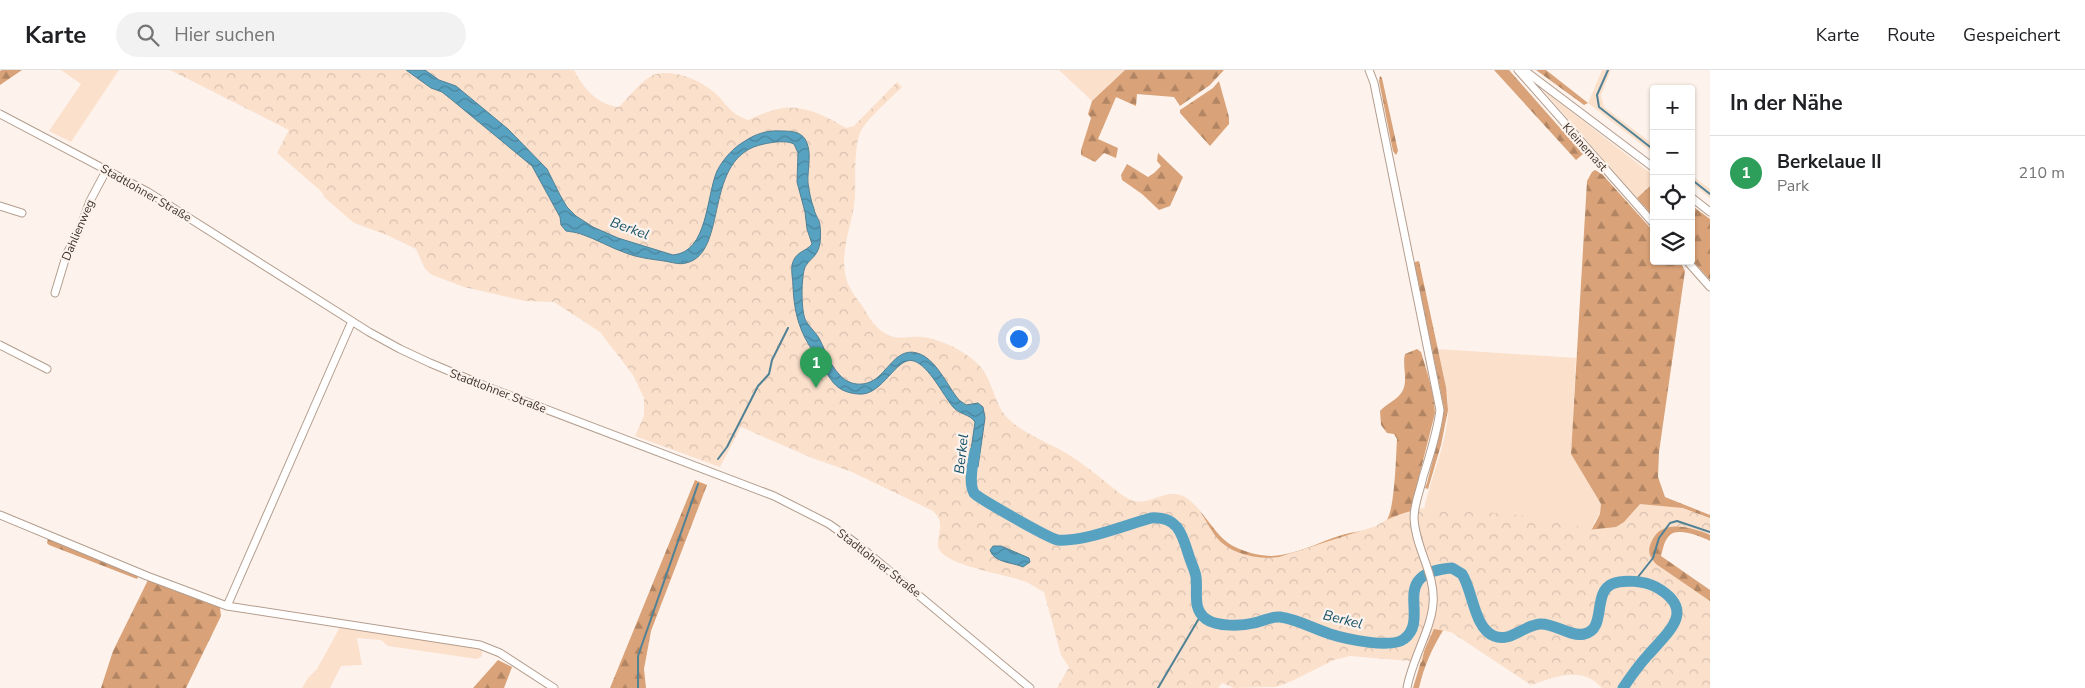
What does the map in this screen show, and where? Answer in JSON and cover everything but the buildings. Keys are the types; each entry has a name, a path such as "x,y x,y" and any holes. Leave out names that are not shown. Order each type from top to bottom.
{"street":[{"path":"1369,70 1374,83 1440,410 1437,432 1414,515 1414,529 1432,584 1433,606 1414,662 1408,688"},
{"name":"Kleinemast","path":"1518,70 1650,220"},
{"name":"Kleinemast","path":"1524,70 1650,165"},
{"name":"Stadtlohner Straße","path":"0,114 156,197 352,321 430,363 774,496 809,513 857,544 1030,688"},
{"name":"Dahlienweg","path":"55,293 67,253 77,236 90,201 107,170"},
{"path":"1695,201 1710,212"},
{"path":"0,206 22,213"},
{"path":"1691,265 1710,287"},
{"path":"227,606 352,321"},
{"path":"0,346 48,369"},
{"path":"0,515 138,572 227,606 480,645 500,654 554,688"}],"green space":[{"path":"22,70 0,85 0,71"},
{"path":"61,70 119,70 71,142 49,131 81,84"},
{"path":"170,70 574,70 582,83 598,99 611,106 619,107 641,83 651,76 672,73 688,77 703,84 716,94 733,112 748,120 774,110 796,108 814,112 846,128 854,126 897,82 902,87 870,118 859,135 856,152 854,207 844,260 850,288 870,319 884,333 905,338 929,338 959,350 982,369 1000,408 1016,425 1087,467 1131,500 1138,502 1169,494 1183,496 1201,512 1220,541 1235,551 1244,554 1271,558 1279,557 1376,526 1401,514 1430,507 1560,519 1587,530 1616,527 1624,522 1640,504 1683,508 1710,518 1710,535 1685,527 1669,527 1655,535 1649,552 1656,564 1710,601 1710,688 1602,688 1594,681 1577,675 1559,676 1531,685 1451,632 1434,629 1424,651 1422,662 1350,656 1334,660 1276,687 1234,688 1222,683 1218,688 1057,688 1069,667 1061,655 1044,592 1024,581 967,566 947,557 938,547 940,522 933,511 852,472 812,458 741,427 720,467 635,436 644,416 644,398 633,375 600,332 554,302 525,301 464,287 432,275 425,269 416,249 387,235 354,223 277,153 289,130"},
{"path":"1059,70 1125,70 1092,101"},
{"path":"1125,70 1224,70 1210,85 1180,106 1174,97 1137,94 1136,106 1116,97 1098,139 1118,148 1116,158 1104,153 1095,162 1081,155 1091,118 1088,114 1092,101"},
{"path":"1494,70 1509,70 1583,154 1576,160"},
{"path":"1536,70 1546,70 1588,103 1584,105"},
{"path":"1602,70 1611,70 1601,95 1604,107 1650,142 1650,151 1588,103"},
{"path":"1380,76 1398,151 1396,155 1393,151 1379,81"},
{"path":"1219,81 1229,117 1229,124 1210,146 1180,113 1180,110 1213,88"},
{"path":"1542,89 1650,173 1650,185 1637,198"},
{"path":"1158,153 1183,177 1170,206 1159,210 1142,194 1122,180 1121,175 1127,164 1148,177 1161,166 1157,161"},
{"path":"1595,170 1602,174 1650,228 1650,265 1682,265 1685,271 1659,452 1658,477 1665,497 1710,515 1710,541 1688,533 1677,532 1668,537 1661,556 1710,590 1710,688 1591,531 1600,514 1601,504 1571,454 1587,181"},
{"path":"1695,178 1710,189 1710,198 1695,186"},
{"path":"1650,186 1650,213 1637,198"},
{"path":"1695,208 1710,219 1710,280 1695,263"},
{"path":"1419,261 1446,387 1448,410 1441,445 1428,489 1425,488 1442,424 1444,408 1415,266 1415,262"},
{"path":"1417,349 1421,352 1428,375 1435,413 1408,520 1274,567 1216,544 1192,504 1228,543 1248,552 1267,556 1299,551 1342,535 1377,527 1386,521 1389,516 1393,495 1397,439 1394,434 1387,433 1381,425 1380,411 1403,390 1405,354"},
{"path":"1438,349 1576,358 1571,454 1601,504 1600,514 1595,521 1592,535 1424,510 1447,422 1447,394"},
{"path":"695,480 707,485 651,631 644,669 646,688 610,688"},
{"path":"48,538 139,574 137,579 49,545 47,543"},
{"path":"148,580 217,606 220,608 221,616 186,688 101,688 113,651"},
{"path":"1437,617 1444,629 1429,657 1419,688 1413,688 1425,648"},
{"path":"340,627 482,649 482,656 477,659 388,646 381,640 357,638 362,665 341,666 330,688 302,688 317,669"},
{"path":"498,660 512,667 504,688 473,688"}],"water":[{"path":"406,70 425,70 439,80 456,86 508,129 547,169 567,207 576,216 593,227 618,238 673,255 684,252 693,244 699,234 704,222 717,171 733,150 757,134 767,132 787,131 803,136 809,149 808,186 821,232 818,249 806,265 804,272 802,301 806,322 818,337 835,369 842,377 852,383 862,384 873,381 897,358 909,352 924,356 929,360 939,370 959,400 966,405 978,403 983,407 985,418 978,467 969,464 975,422 953,407 920,364 914,361 907,361 901,364 875,389 867,393 850,393 834,383 809,345 797,317 794,303 793,260 812,244 797,182 798,153 794,144 775,142 764,144 744,152 731,166 723,184 708,242 699,256 681,264 645,258 620,251 579,233 566,231 561,225 560,217 532,166 442,92 431,88"},
{"path":"993,546 1001,546 1029,558 1030,562 1023,567 999,560 990,550"}],"waterway":[{"path":"1608,70 1597,95 1599,107 1650,147"},
{"path":"1695,182 1710,194"},
{"path":"718,459 727,447 758,386 769,374 772,360 788,328"},
{"name":"Berkel","path":"975,451 971,478 974,493 1014,518 1052,538 1068,540 1092,536 1151,518 1160,518 1173,523 1184,540 1195,572 1196,600 1199,610 1206,619 1216,623 1243,625 1280,617 1346,638 1379,643 1398,642 1404,639 1411,630 1414,620 1415,587 1421,578 1432,572 1452,568 1462,574 1482,625 1487,632 1494,636 1500,638 1511,636 1528,627 1540,624 1546,624 1573,634 1584,634 1591,631 1595,626 1602,595 1612,584 1628,581 1651,585 1668,596 1675,604 1677,612 1675,621 1671,629 1641,663 1623,688"},
{"path":"638,688 638,656 698,484"},
{"path":"1634,582 1653,558 1659,538 1670,523 1677,521 1710,532"},
{"path":"1158,688 1201,615"}],"place":[{"name":"Berkelaue II","path":"816,388"}]}
